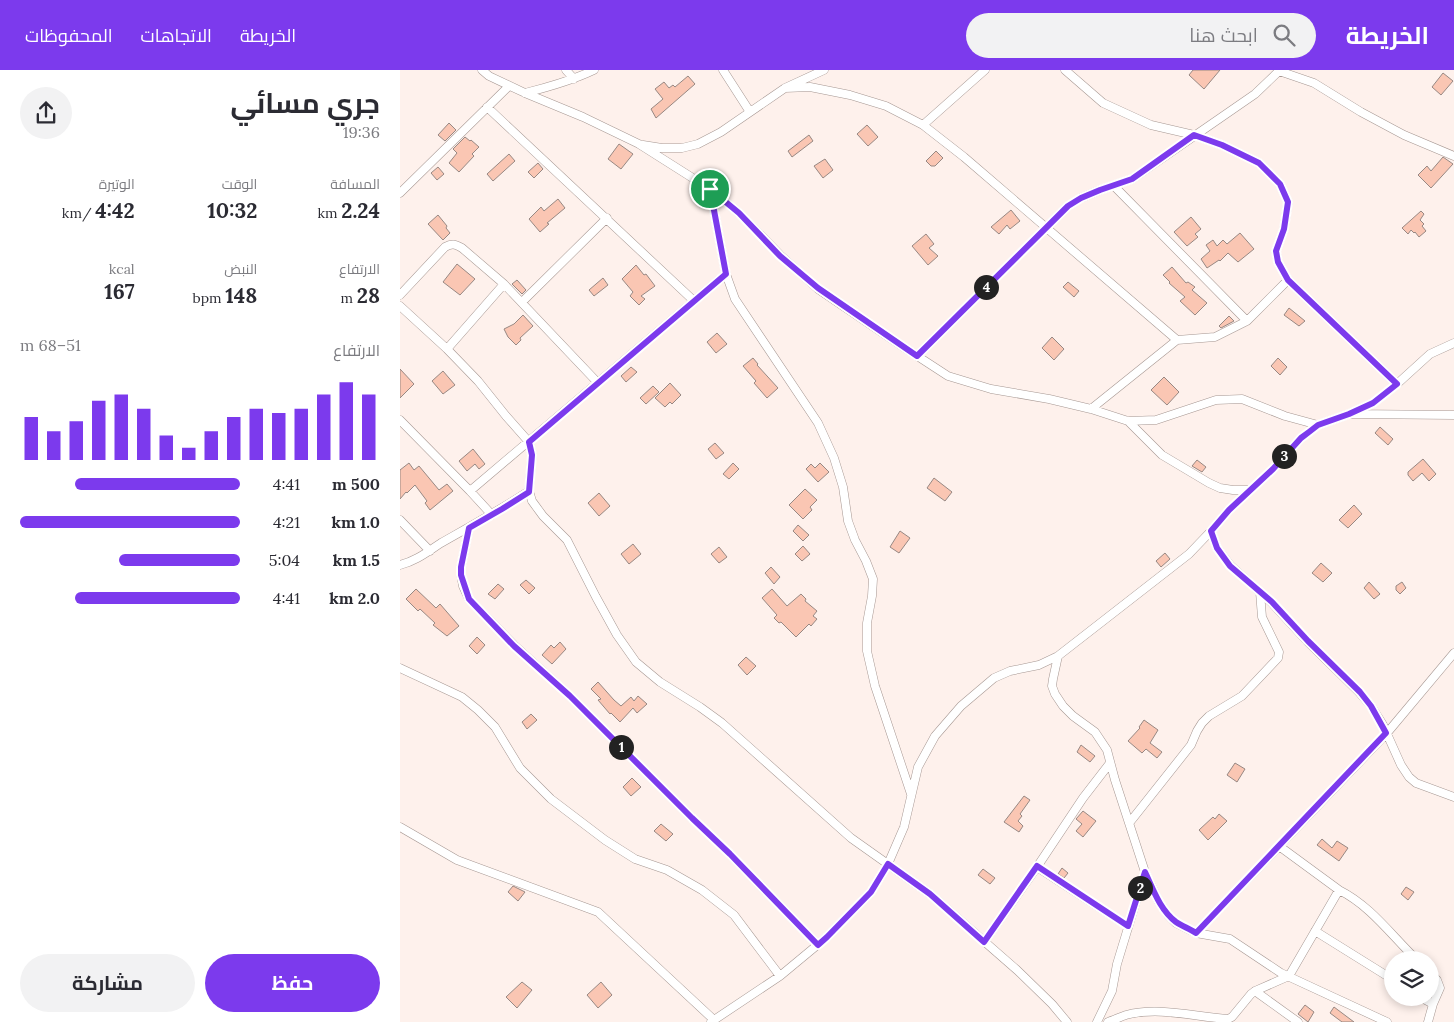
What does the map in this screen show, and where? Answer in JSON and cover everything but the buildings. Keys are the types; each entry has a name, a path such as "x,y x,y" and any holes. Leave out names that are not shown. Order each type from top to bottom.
{"street":[{"path":"482,70 489,76 525,94 583,117 638,144 710,189 739,213 780,256 818,288 948,376 991,389 1091,408 1128,422 1162,455 1209,483 1220,488 1250,490"},
{"path":"566,70 574,79"},
{"path":"525,94 574,79 594,70"},
{"path":"723,70 750,112"},
{"path":"638,144 662,148 682,148 698,144 721,132 785,88 824,70"},
{"path":"923,125 985,70"},
{"path":"1065,70 1103,103 1151,125 1194,135 1222,145 1259,163 1280,184 1288,202 1284,229 1276,251 1278,262 1288,280 1397,384"},
{"path":"917,356 1068,206 1081,198 1132,179 1255,94 1279,71 1314,83 1361,112 1404,135 1454,156"},
{"path":"400,193 509,86"},
{"path":"785,88 810,87 850,96 886,106 923,125 964,157 1177,340"},
{"path":"487,107 694,301"},
{"path":"1114,186 1247,321"},
{"path":"710,189 726,274 735,299 818,423 834,458 843,487 848,520 873,579 867,623 867,651 875,686 911,794"},
{"path":"522,302 607,218"},
{"path":"400,295 445,247 455,244 504,284 598,383"},
{"path":"470,491 726,274"},
{"path":"1091,408 1177,340 1214,338 1247,321 1288,280"},
{"path":"447,349 504,284"},
{"path":"400,306 447,349 478,381 529,442 532,455 529,492 532,501 543,516 567,540 617,635 636,662 660,682 722,723 851,838 930,894 1018,970 1067,1022"},
{"path":"400,828 457,860 598,912 713,1021 780,976 818,945 871,892 888,864 904,827 918,768 935,736 961,706 994,678 1010,670 1039,665 1058,656 1189,554 1229,510 1273,469 1301,438 1318,425 1373,403 1430,354 1454,343"},
{"path":"1128,422 1156,420 1216,400 1242,399 1285,416 1318,425"},
{"path":"1349,414 1454,415"},
{"path":"400,420 492,515"},
{"path":"400,565 418,559 529,492"},
{"path":"400,520 430,551"},
{"path":"469,528 461,567 461,575 469,599 514,646 584,709 730,854 818,945"},
{"path":"1211,531 1217,548 1230,566 1260,592 1360,692 1371,706 1409,776 1416,783 1454,797"},
{"path":"1130,822 1191,745 1202,723 1242,696 1278,658 1279,652 1262,617 1260,592"},
{"path":"1196,933 1386,733 1454,653"},
{"path":"1058,656 1052,686 1055,694 1063,706 1095,732 1107,750 1145,872 1159,902 1168,915 1176,922 1196,933 1230,939 1289,976 1387,1022"},
{"path":"400,668 462,697 478,710 495,728 520,768 551,799 605,840 635,860 667,870 702,890 734,916 780,976"},
{"path":"984,942 1078,805 1110,763"},
{"path":"1279,846 1339,890 1368,908 1409,951"},
{"path":"1037,866 1128,926"},
{"path":"1097,1022 1112,991 1117,964 1145,872"},
{"path":"1108,1022 1140,1012 1165,1012 1228,1019 1236,1014 1255,991 1289,976 1339,890"},
{"path":"1315,931 1384,974"},
{"path":"1255,991 1298,1022"},
{"path":"1428,1022 1432,1006"}],"route":[{"path":"1194,135 1222,145 1259,163 1280,184 1288,202 1284,229 1276,251 1278,262 1288,280 1397,384 1373,403 1318,425 1301,438 1273,469 1229,510 1211,531 1217,548 1230,566 1272,602 1308,641 1360,692 1371,706 1386,733 1196,933 1176,922 1168,915 1159,902 1145,872 1128,926 1037,866 984,942 930,894 888,864 871,892 818,945 730,854 570,696 514,646 469,599 461,575 461,567 469,528 529,492 532,455 529,442 726,274 710,189 739,213 780,256 818,288 917,356 1068,206 1081,198 1132,179 1194,135"}]}
